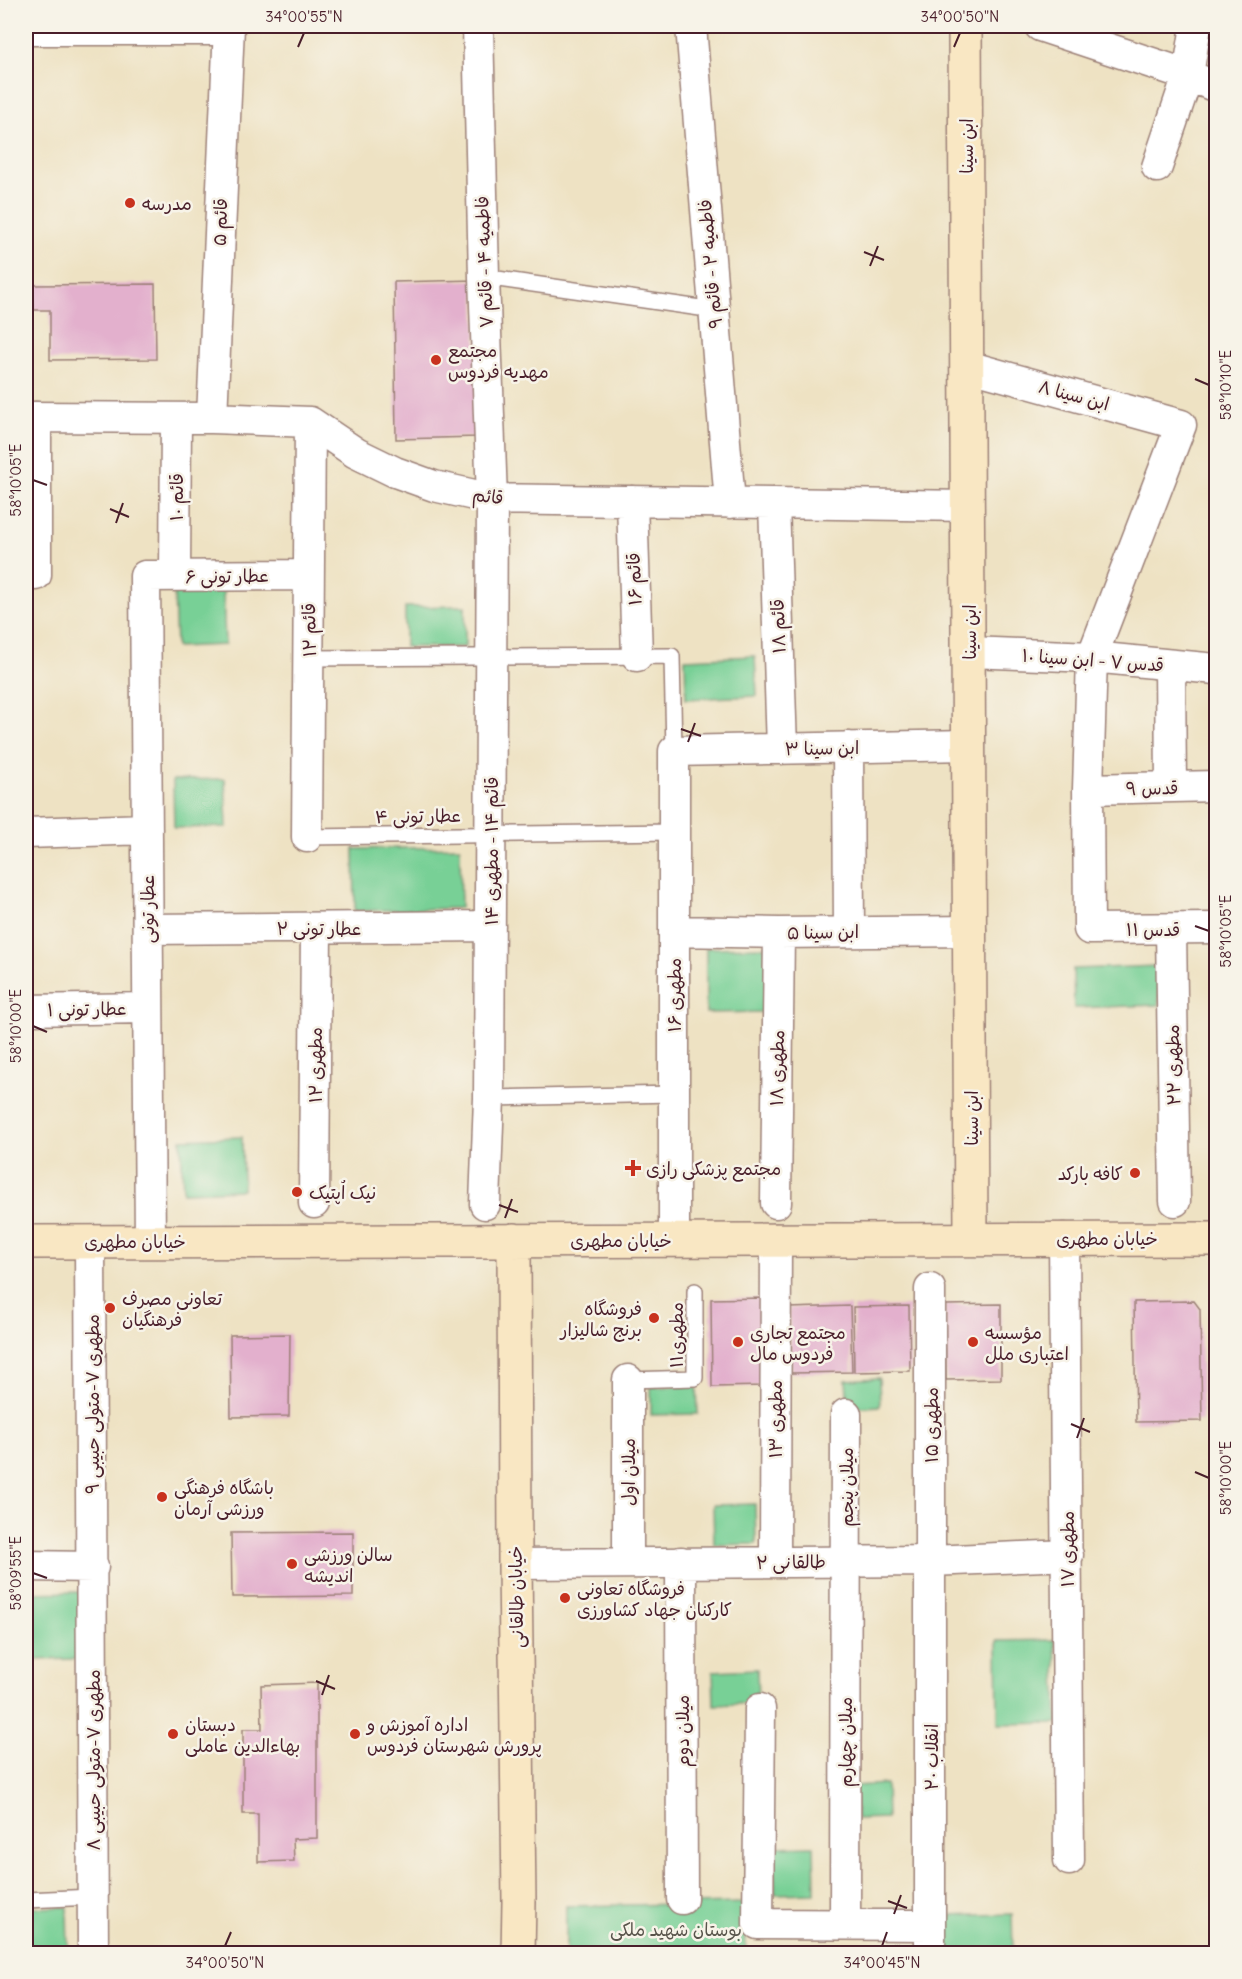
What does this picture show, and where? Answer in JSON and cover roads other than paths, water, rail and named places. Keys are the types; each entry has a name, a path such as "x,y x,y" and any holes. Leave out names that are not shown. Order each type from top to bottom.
{"street":[{"name":"فاطمیه ۴ - قائم ۷","path":"478,26 492,499"},
{"name":"فاطمیه ۲ - قائم ۹","path":"691,26 730,503"},
{"name":"ابن سینا","path":"965,26 971,1238"},
{"path":"1040,26 1188,75 1216,87"},
{"path":"1157,167 1188,75 1196,26"},
{"path":"26,30 228,28"},
{"name":"قائم ۵","path":"212,418 228,28"},
{"name":"ابن سینا ۸","path":"967,366 1181,425 1092,657"},
{"path":"36,575 31,417 212,418 310,422"},
{"name":"قائم ۱۰","path":"175,576 176,418"},
{"name":"قائم","path":"310,422 356,453 395,472 434,486 492,499 968,506"},
{"name":"قائم ۱۲","path":"307,837 310,422"},
{"name":"قائم ۱۴ - مطهری ۱۴","path":"485,1204 489,1098 492,499"},
{"name":"قائم ۱۶","path":"632,501 637,656"},
{"name":"قائم ۱۸","path":"774,503 782,749"},
{"name":"عطار تونی ۶","path":"145,576 308,575"},
{"name":"عطار تونی","path":"145,576 150,1241"},
{"name":"قدس ۷ - ابن سینا ۱۰","path":"969,652 1092,657 1216,669"},
{"path":"1088,789 1092,657"},
{"path":"1170,665 1171,787"},
{"name":"ابن سینا ۳","path":"674,751 969,745"},
{"path":"848,747 849,931"},
{"name":"مطهری ۱۶","path":"674,751 674,1239"},
{"name":"قدس ۹","path":"1088,789 1216,786"},
{"name":"قدس ۱۱","path":"1088,789 1089,929 1216,928"},
{"path":"26,833 147,829"},
{"name":"عطار تونی ۲","path":"148,929 490,926"},
{"name":"مطهری ۱۲","path":"314,1203 316,928"},
{"name":"مطهری ۲۲","path":"1171,929 1175,1201"},
{"name":"ابن سینا ۵","path":"674,932 971,931"},
{"name":"مطهری ۱۸","path":"776,1203 778,933"},
{"name":"عطار تونی ۱","path":"26,1010 148,1008"},
{"name":"مطهری ۱۷","path":"1065,1238 1069,1860"},
{"name":"مطهری ۱۳","path":"775,1562 776,1239"},
{"name":"خیابان مطهری","path":"26,1242 1216,1239"},
{"name":"خیابان طالقانی","path":"514,1240 518,1953"},
{"name":"مطهری ۷-متولی حبیبی ۹","path":"90,1241 93,1567"},
{"name":"مطهری ۱۵","path":"930,1290 931,1561"},
{"name":"میلان اول","path":"628,1380 628,1563"},
{"name":"میلان پنجم","path":"846,1414 846,1561"},
{"name":"طالقانی ۲","path":"515,1564 931,1561 1068,1555"},
{"name":"میلان چهارم","path":"845,1924 846,1561"},
{"name":"انقلاب ۲۰","path":"930,1939 931,1561"},
{"name":"میلان دوم","path":"681,1562 682,1899"},
{"path":"26,1566 93,1567"},
{"name":"مطهری ۷-متولی حبیبی ۸","path":"93,1567 93,1953"},
{"path":"760,1710 758,1924 845,1924 930,1939"}],"lane":[{"path":"484,277 714,310"},
{"path":"309,658 672,656 674,751"},
{"name":"عطار تونی ۴","path":"307,837 674,832"},
{"path":"489,1098 674,1094"},
{"name":"مطهری۱۱","path":"628,1380 695,1378 695,1291"},
{"path":"26,1900 93,1897"}],"place":[{"name":"مدرسه","path":"130,203"},
{"name":"مجتمع مهدیه فردوس","path":"436,360"},
{"name":"مجتمع پزشکی رازی","path":"633,1168"},
{"name":"کافه بارکد","path":"1135,1173"},
{"name":"نیک اُپتیک","path":"297,1192"},
{"name":"تعاونی مصرف فرهنگیان","path":"110,1308"},
{"name":"فروشگاه برنج شالیزار","path":"654,1318"},
{"name":"مجتمع تجاری فردوس مال","path":"738,1342"},
{"name":"مؤسسه اعتباری ملل","path":"973,1342"},
{"name":"باشگاه فرهنگی ورزشی آرمان","path":"162,1497"},
{"name":"سالن ورزشی اندیشه","path":"292,1564"},
{"name":"فروشگاه تعاونی کارکنان جهاد کشاورزی","path":"565,1598"},
{"name":"دبستان بهاءالدین عاملی","path":"173,1734"},
{"name":"اداره آموزش و پرورش شهرستان فردوس","path":"355,1734"}],"park label":[{"name":"بوستان شهید ملکی","path":"676,1929"}]}
